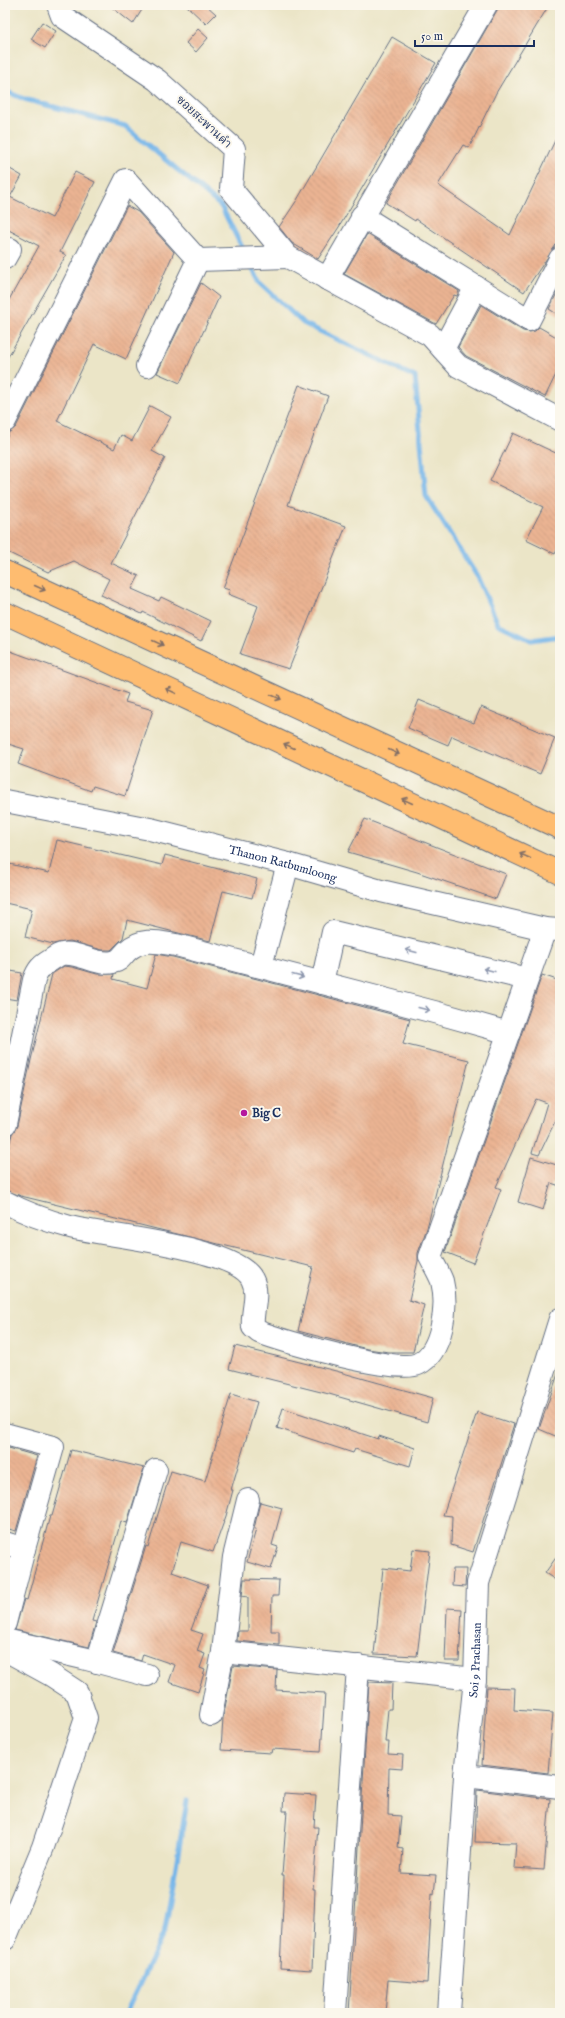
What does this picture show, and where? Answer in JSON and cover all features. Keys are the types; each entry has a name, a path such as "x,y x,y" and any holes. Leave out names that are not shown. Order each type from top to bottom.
{"main road":[{"path":"5,572 560,828"},
{"path":"5,613 560,873"}],"street":[{"name":"ซอยสะพานดำ","path":"58,5 62,16 157,80 234,149 231,189 288,257 430,335 458,366 560,420"},
{"path":"327,279 362,216 486,5"},
{"path":"5,421 126,180 198,260 288,257"},
{"path":"362,216 529,320 560,259"},
{"path":"147,366 198,260"},
{"path":"443,349 476,287"},
{"name":"Thanon Ratbumloong","path":"5,801 150,829 288,864 381,891 552,930"},
{"path":"261,966 288,864"},
{"path":"5,1202 24,1212 70,1227 185,1248 230,1261 244,1268 252,1279 255,1293 252,1320 253,1327 259,1332 336,1354 401,1367 418,1364 435,1346 441,1335 442,1328 444,1300 441,1281 430,1257 527,979 552,930"},
{"path":"322,983 333,932 527,979"},
{"path":"5,1124 34,980 39,967 62,954 81,956 112,963 121,959 137,944 147,941 176,944 508,1033"},
{"name":"Soi 9 Prachasan","path":"449,2013 465,1776 475,1679 478,1584 552,1374 560,1319"},
{"path":"5,1434 53,1447 14,1546 5,1623"},
{"path":"97,1662 156,1470"},
{"path":"210,1715 223,1652 234,1557 248,1500"},
{"path":"5,1640 97,1662 147,1676"},
{"path":"5,1645 11,1653 78,1692 86,1718 43,1847 5,1939"},
{"path":"223,1652 475,1679"},
{"path":"335,2013 358,1666"},
{"path":"465,1776 560,1787"}],"building":[{"path":"109,5 145,5 133,24"},
{"path":"186,5 206,5 216,14 206,24"},
{"path":"500,5 549,5 496,93 469,148 463,145 438,185 510,235 560,130 560,239 524,292 416,219 415,221 386,203"},
{"path":"42,22 56,31 45,48 31,39"},
{"path":"198,29 208,38 196,52 186,43"},
{"path":"392,37 436,63 339,227 318,259 292,243 279,227 297,200"},
{"path":"5,166 22,176 10,197 52,218 75,172 95,182 60,252 66,255 5,362 5,307 39,246 5,228"},
{"path":"127,206 138,212 174,252 126,359 94,344 57,421 114,449 121,435 132,441 150,406 171,417 152,451 165,458 111,563 139,576 132,589 159,601 161,597 211,621 201,641 143,612 142,614 101,595 109,579 74,561 48,572 5,551 5,441 9,432 16,427"},
{"path":"367,234 459,291 457,296 454,295 436,324 344,274"},
{"path":"201,283 219,297 180,383 157,373"},
{"path":"560,287 560,316 549,309"},
{"path":"481,305 523,331 535,331 539,327 560,339 560,366 545,397 466,356 458,347"},
{"path":"299,385 328,396 288,505 346,526 289,669 240,654 258,606 228,594 230,590 223,588"},
{"path":"513,433 560,455 560,544 555,554 526,540 543,507 490,481"},
{"path":"5,649 128,694 125,702 153,710 125,796 93,786 91,791 18,764 24,749 5,743"},
{"path":"419,700 474,723 481,707 555,738 540,774 452,736 448,745 408,728"},
{"path":"365,819 506,874 496,899 417,872 348,852"},
{"path":"57,840 162,865 165,855 257,879 252,898 223,891 210,941 127,920 123,938 111,950 102,950 70,941 53,944 25,937 32,909 5,903 5,863 49,873"},
{"path":"156,954 173,957 410,1019 403,1044 469,1060 427,1228 418,1253 418,1261 409,1300 424,1305 413,1352 389,1352 367,1349 298,1331 313,1267 21,1196 5,1190 5,1162 12,1134 17,1126 52,974 64,966 72,967 97,974 114,974 113,979 147,988"},
{"path":"5,970 22,973 17,1000 5,998"},
{"path":"542,975 560,981 560,1111 539,1155 532,1153 547,1103 536,1099 496,1187 501,1189 473,1263 445,1252"},
{"path":"531,1157 560,1166 560,1186 551,1183 543,1210 518,1202"},
{"path":"235,1346 336,1371 433,1398 427,1422 329,1394 229,1369"},
{"path":"560,1368 560,1438 539,1429"},
{"path":"231,1394 257,1402 231,1490 233,1490 226,1516 213,1552 181,1542 172,1572 208,1585 191,1630 203,1634 197,1651 205,1654 200,1668 205,1670 198,1692 169,1682 175,1665 143,1654 141,1661 113,1653 171,1471 205,1481"},
{"path":"283,1408 378,1439 379,1436 415,1448 410,1466 355,1449 353,1453 277,1428"},
{"path":"477,1412 514,1424 473,1552 451,1545 452,1516 443,1515"},
{"path":"5,1447 37,1456 16,1531 5,1528"},
{"path":"71,1450 144,1468 127,1523 121,1521 92,1621 96,1622 89,1647 15,1630 24,1599 27,1600 50,1516 52,1516"},
{"path":"260,1502 282,1508 272,1545 278,1547 271,1569 247,1562 256,1529 254,1529"},
{"path":"413,1549 430,1551 417,1656 374,1654 383,1568 410,1571"},
{"path":"560,1552 560,1583 545,1573"},
{"path":"453,1569 466,1569 465,1587 452,1586"},
{"path":"244,1579 279,1580 278,1596 272,1596 271,1631 279,1631 279,1645 237,1641 238,1631 248,1631 248,1597 242,1596"},
{"path":"447,1608 462,1609 459,1661 445,1661"},
{"path":"233,1666 277,1670 276,1690 325,1693 321,1752 272,1749 271,1753 221,1750 223,1718"},
{"path":"369,1682 392,1683 391,1709 388,1709 385,1742 389,1742 388,1754 403,1755 402,1769 389,1768 388,1815 401,1816 398,1848 403,1849 401,1873 436,1875 434,1894 432,1893 427,1983 388,1980 385,2013 349,2013"},
{"path":"487,1687 515,1688 514,1710 553,1713 548,1773 482,1765"},
{"path":"477,1790 550,1799 544,1870 514,1868 516,1843 475,1842"},
{"path":"284,1793 316,1795 314,1827 318,1827 313,1889 315,1889 312,1970 280,1968 284,1875 282,1875 287,1811 283,1811"}],"waterway":[{"path":"5,91 24,99 125,126 221,206 245,253"},
{"path":"250,264 260,283 303,323 415,377 426,496 477,576 498,624 532,640 560,636"},
{"path":"126,2013 165,1930 187,1801"}],"place":[{"name":"Big C","path":"244,1113"}]}
